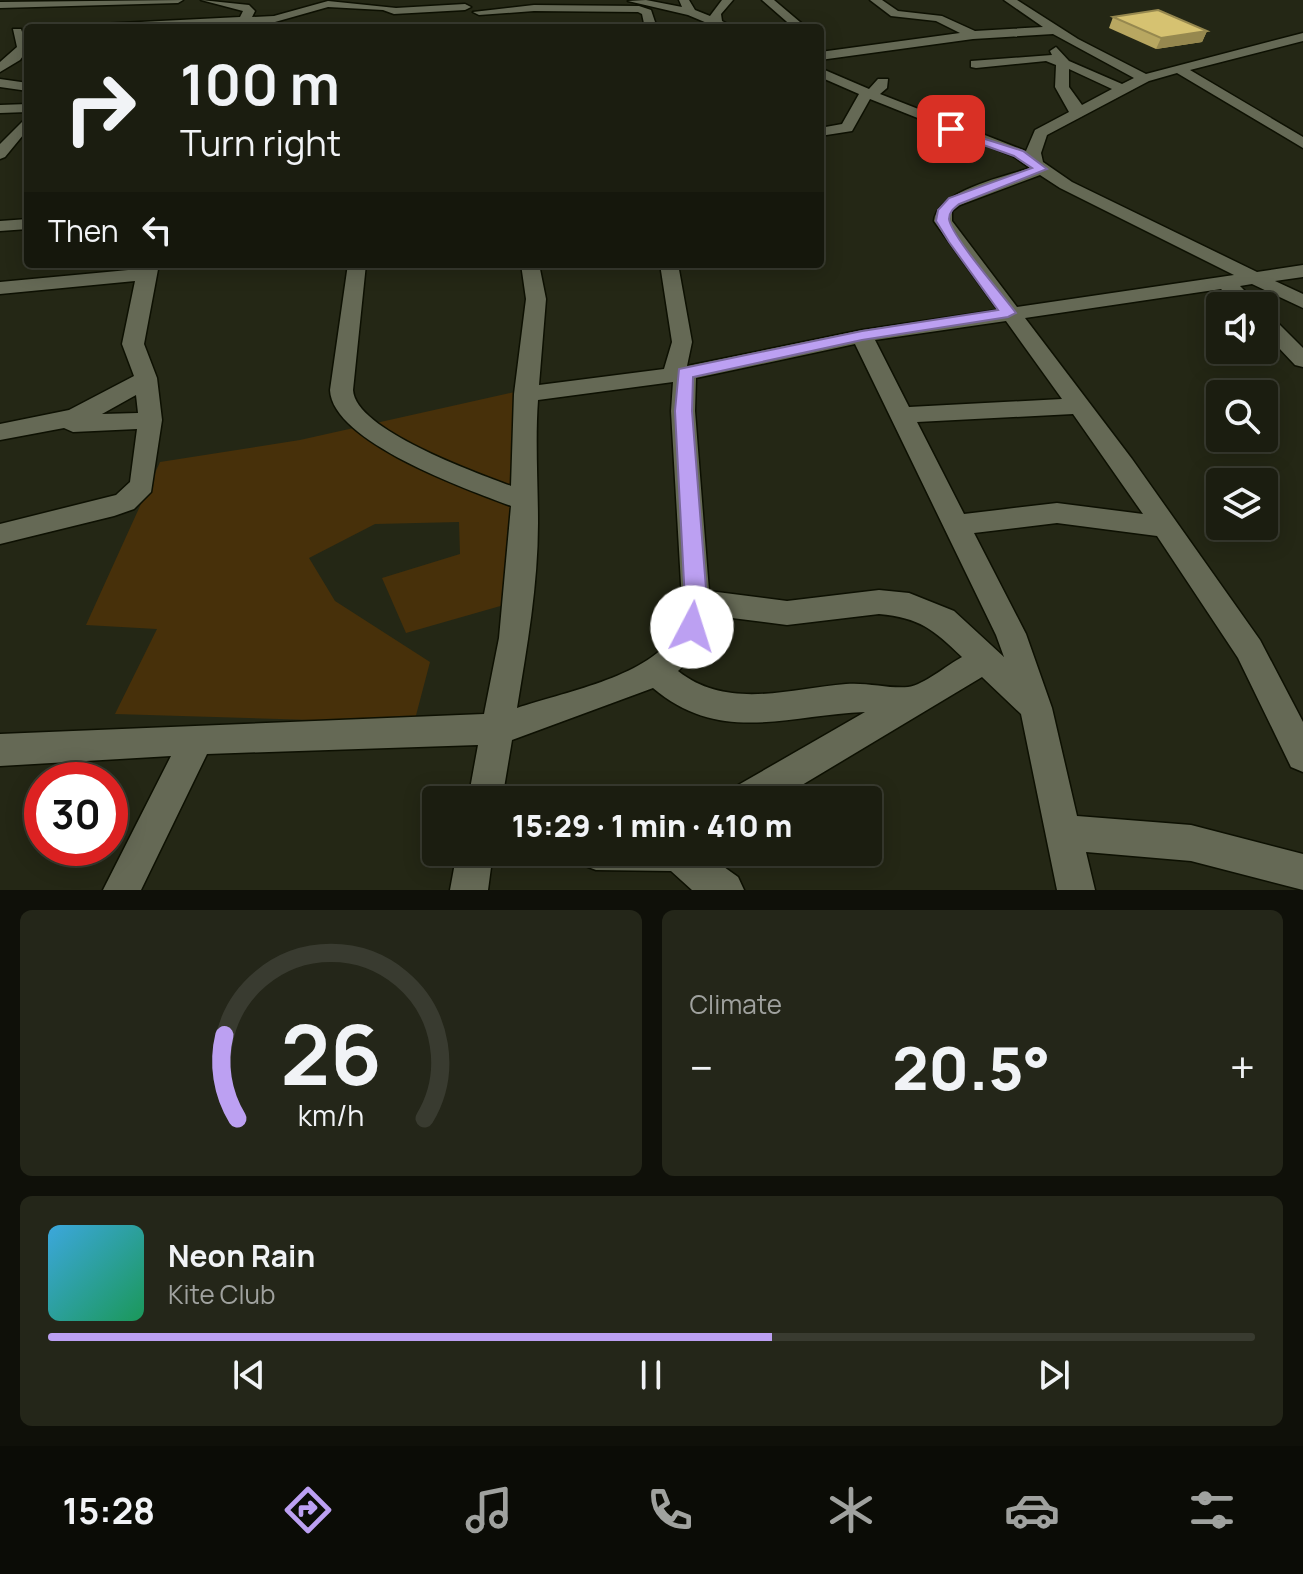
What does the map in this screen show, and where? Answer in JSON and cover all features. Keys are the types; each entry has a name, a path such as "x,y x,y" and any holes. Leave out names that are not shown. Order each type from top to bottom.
{"street":[{"path":"0,5 178,0"},
{"path":"206,0 245,7 249,11 245,20"},
{"path":"433,8 447,0"},
{"path":"484,10 560,0"},
{"path":"609,0 629,0 720,24"},
{"path":"684,0 686,16"},
{"path":"716,22 715,13 728,0"},
{"path":"767,0 796,24"},
{"path":"875,0 895,14 938,18 973,35"},
{"path":"1009,0 1053,30 1144,78"},
{"path":"276,21 321,2 433,8 466,3 484,10 557,7 639,9 647,12 650,24"},
{"path":"0,68 21,52 23,43 14,32 31,3"},
{"path":"187,24 276,21 397,5"},
{"path":"478,24 484,10"},
{"path":"824,53 973,35 1053,30"},
{"path":"1028,32 1059,53 1063,61 1061,82 1074,102 1077,114"},
{"path":"973,136 1040,133 1144,78 1176,67 1303,37"},
{"path":"824,56 841,82"},
{"path":"976,64 1041,57 1063,61 1120,88"},
{"path":"1176,67 1303,143"},
{"path":"824,74 1038,166 1303,302"},
{"path":"824,131 847,128 860,101 883,82"},
{"path":"0,83 24,83"},
{"path":"0,109 24,108"},
{"path":"0,154 24,125"},
{"path":"1038,166 1033,153 1040,133"},
{"path":"1038,166 954,201 944,210 943,221 1164,527 1266,678 1302,751"},
{"path":"0,226 24,224"},
{"path":"356,268 340,388 349,408 381,433 435,466 525,501"},
{"path":"488,786 514,638 525,501 525,394 536,299 531,268"},
{"path":"0,750 198,739 500,729 620,688 656,672 682,648 692,627 696,601 680,374 682,342 670,268"},
{"path":"0,288 148,269 133,344 146,378 150,420 142,485 125,502 0,534"},
{"path":"525,394 680,374 862,336 1303,271"},
{"path":"1225,282 1235,292"},
{"path":"1278,334 1303,360"},
{"path":"862,336 1011,634 1036,708 1076,890"},
{"path":"58,425 95,410 146,378"},
{"path":"903,415 1079,406"},
{"path":"0,432 150,420"},
{"path":"959,525 1057,513 1164,527"},
{"path":"696,601 787,613 879,602 909,605 944,620 1036,708"},
{"path":"769,786 987,658"},
{"path":"656,672 671,688 687,698 735,710 876,696 913,702"},
{"path":"122,890 155,818 198,739"},
{"path":"1062,832 1191,843 1303,872"},
{"path":"469,890 473,866"},
{"path":"691,866 725,890"}],"shaded area":[{"path":"515,392 525,599 406,633 382,578 460,554 459,522 375,524 309,558 335,601 430,662 414,723 115,714 157,629 86,625 160,462 300,440"}],"building":[{"path":"1158,10 1207,31 1161,38 1113,17"}],"route":[{"path":"692,627 696,601 683,411 685,373 862,336 1008,313 956,242 943,221 944,210 954,201 1041,169 1018,153 951,129"}]}
